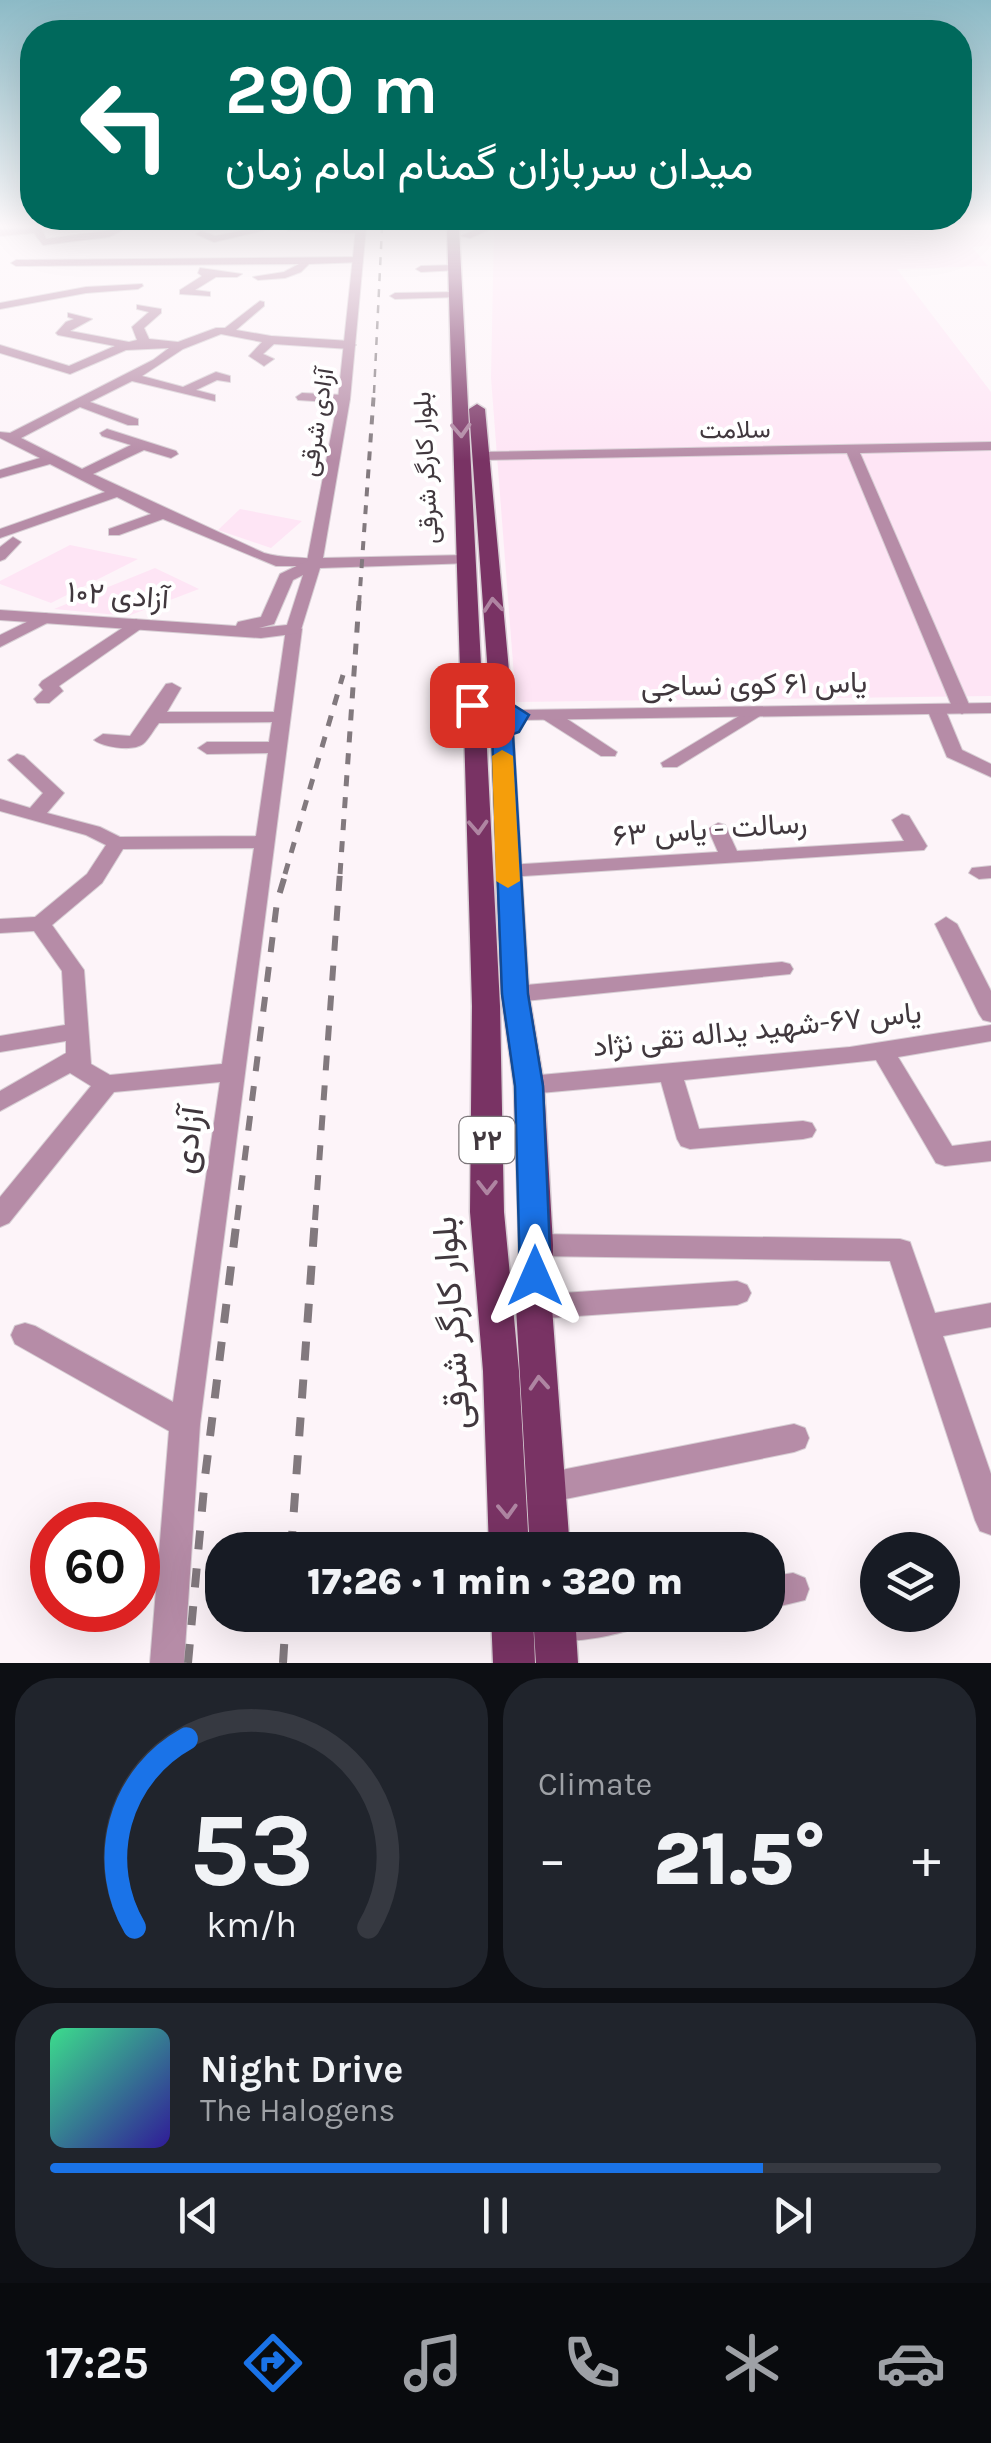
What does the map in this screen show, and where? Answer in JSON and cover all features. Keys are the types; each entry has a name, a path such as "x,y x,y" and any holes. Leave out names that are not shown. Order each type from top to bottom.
{"main road":[{"name":"بلوار کارگر شرقی","path":"458,306 480,456 515,994 529,1086 536,1244 534,1307 549,1532"},
{"name":"بلوار کارگر شرقی","path":"463,306 467,560 494,717 486,1006 486,1212 502,1370 508,1532"},
{"path":"513,1632 514,1663"}],"street":[{"path":"2,315 36,306"},
{"path":"5,438 129,376 178,346 229,330 258,306"},
{"name":"آزادی شرقی","path":"314,563 344,400 354,306"},
{"path":"141,307 158,311 138,326 143,340"},
{"path":"72,315 86,319 70,324 62,333 125,344"},
{"path":"229,330 271,340 350,346"},
{"path":"0,349 70,370 125,344 143,340 178,346"},
{"path":"264,362 268,359 255,356 271,340"},
{"path":"129,376 211,398"},
{"path":"184,391 216,376 226,379"},
{"path":"302,397 344,400"},
{"path":"77,402 133,422"},
{"path":"88,426 110,414"},
{"path":"107,432 172,454"},
{"path":"5,438 164,514 281,563 467,560"},
{"path":"82,474 143,445"},
{"name":"سلامت","path":"480,456 991,446"},
{"path":"852,449 962,709"},
{"path":"0,474 52,459"},
{"path":"0,556 6,538 118,492"},
{"path":"114,532 164,514"},
{"path":"232,629 268,620 286,577 314,563"},
{"name":"آزادی","path":"167,1663 185,1424 231,1072 294,629 314,563"},
{"name":"آزادی ۱۰۲","path":"0,615 232,629"},
{"path":"0,642 45,618"},
{"path":"43,699 54,691 48,686 136,624"},
{"path":"232,629 272,633 294,629"},
{"path":"103,740 135,742 172,688"},
{"name":"یاس ۶۱ کوی نساجی","path":"494,717 991,708"},
{"path":"936,709 954,753 991,771"},
{"path":"670,763 754,712"},
{"path":"549,714 608,752"},
{"path":"156,716 282,716"},
{"path":"207,748 278,747"},
{"path":"17,760 54,793 34,816"},
{"path":"0,805 93,831 118,843 264,842"},
{"name":"رسالت - یاس ۶۳","path":"508,871 917,846 902,820"},
{"path":"718,828 730,858"},
{"path":"0,926 40,924 95,878 118,843"},
{"path":"40,924 73,970 79,1068 107,1084 231,1072"},
{"path":"946,924 991,1014"},
{"path":"515,994 782,970"},
{"path":"0,1044 78,1030"},
{"name":"یاس ۶۷-شهید یداله تقی نژاد","path":"529,1086 882,1050 991,1033"},
{"path":"882,1050 946,1156 991,1151"},
{"path":"0,1102 79,1057"},
{"path":"670,1073 690,1139 803,1130"},
{"path":"0,1216 107,1084"},
{"path":"536,1244 900,1250 982,1467 991,1520"},
{"path":"534,1307 736,1293"},
{"path":"926,1327 991,1315"},
{"path":"25,1335 185,1424"},
{"path":"546,1488 794,1438"}],"shaded area":[{"path":"492,306 925,306 991,392 991,696 516,702 491,378"},
{"path":"240,509 302,521 271,548 218,530"},
{"path":"70,545 138,559 51,603 0,584 0,581"},
{"path":"155,568 199,589 128,616 54,609"}],"railway":[{"path":"374,393 378,306"},
{"path":"359,604 374,391"},
{"path":"340,874 359,601"},
{"path":"285,874 343,675"},
{"path":"237,1220 277,902 286,872"},
{"path":"315,1220 340,872"},
{"path":"188,1663 205,1477 237,1218"},
{"path":"292,1532 315,1218"},
{"path":"283,1663 285,1632"}],"slow traffic":[{"path":"502,756 508,881"}],"route":[{"path":"472,705 501,703 519,715 518,722 502,731 502,775 515,994 529,1086 535,1276"}]}
